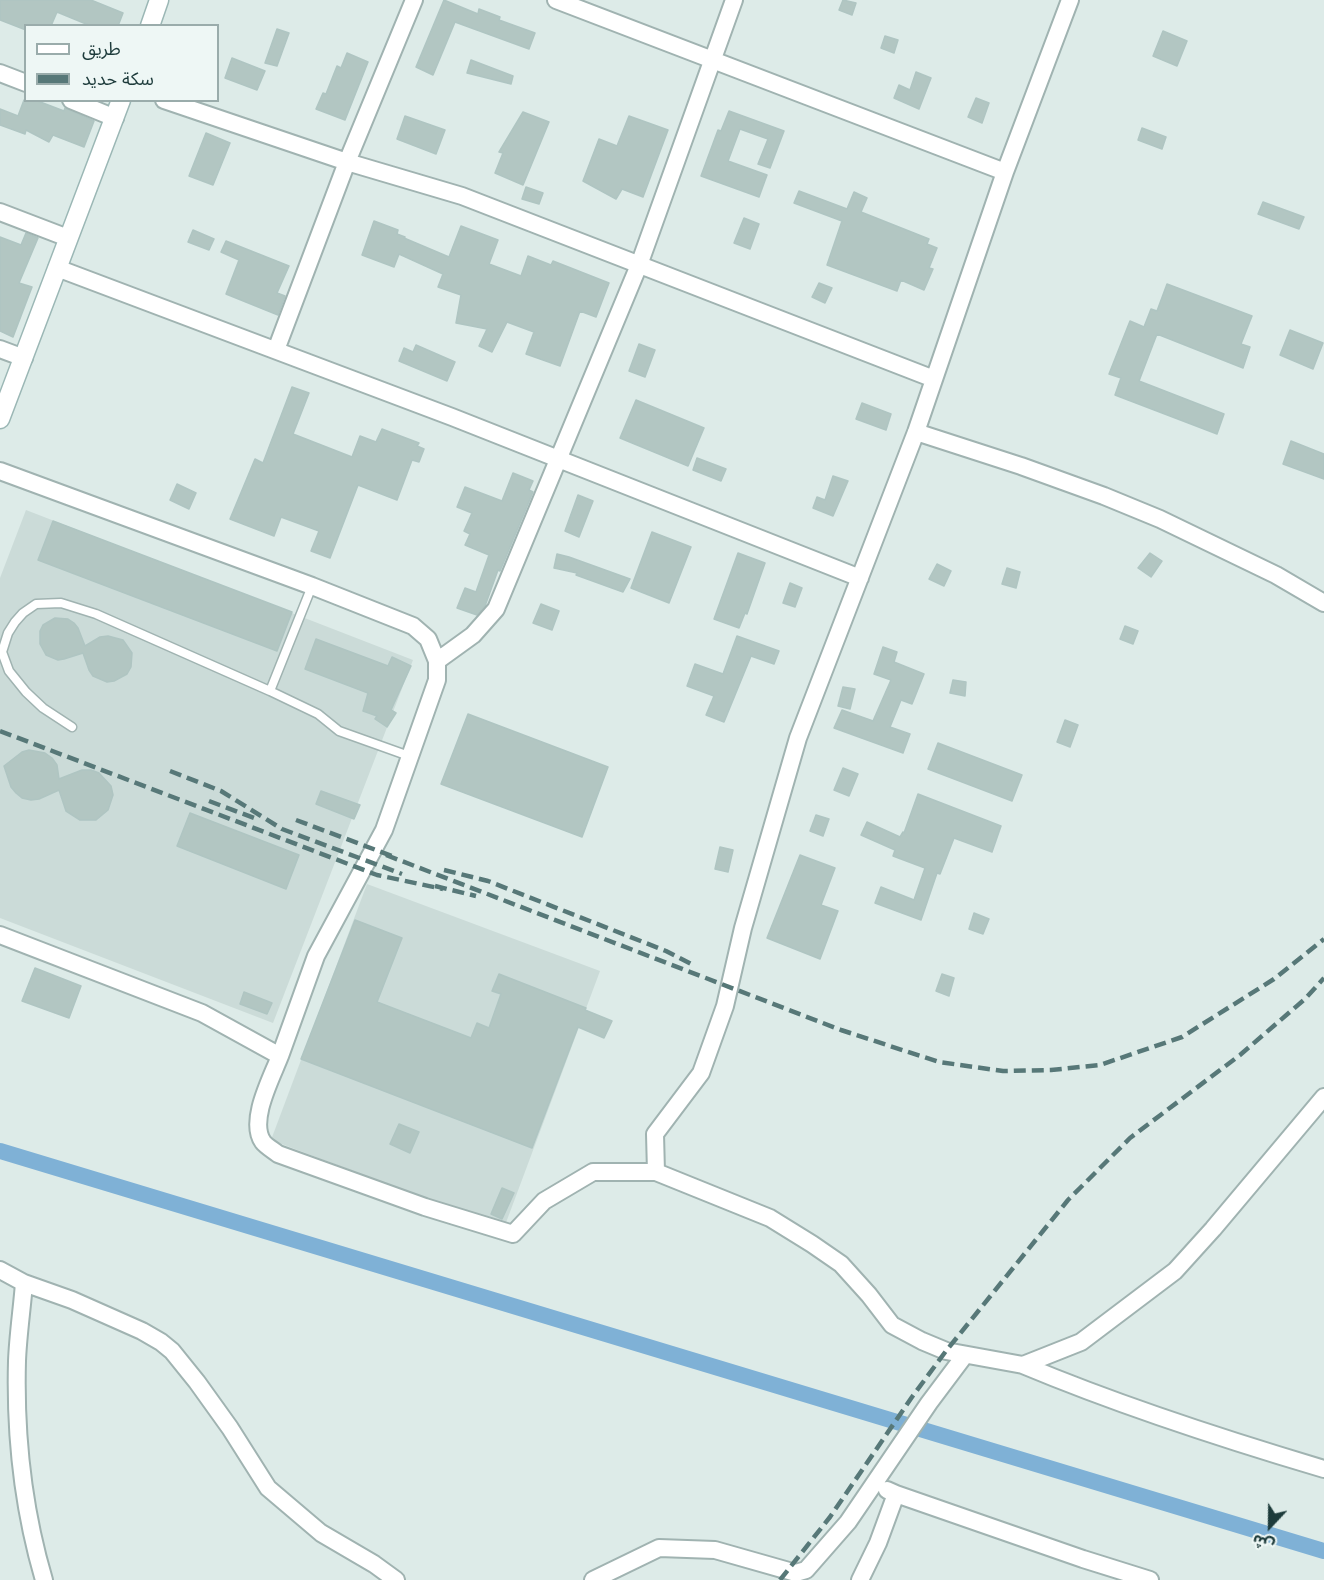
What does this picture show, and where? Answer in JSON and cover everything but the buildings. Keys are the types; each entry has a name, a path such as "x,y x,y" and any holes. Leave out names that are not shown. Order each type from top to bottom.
{"main road":[{"path":"151,24 159,0"},
{"path":"0,419 118,109"}],"street":[{"path":"276,351 346,162 414,0"},
{"path":"555,0 1005,172"},
{"path":"437,661 472,635 496,609 639,265 734,0"},
{"path":"656,1172 655,1134 701,1073 724,1006 743,928 798,738 916,432 1005,172 1070,0"},
{"path":"0,73 24,82"},
{"path":"81,102 118,109"},
{"path":"170,102 346,162 462,196 934,380"},
{"path":"0,212 68,238"},
{"path":"57,268 559,459 861,578"},
{"path":"0,349 24,358"},
{"path":"916,432 1021,466 1151,515 1276,575 1324,603"},
{"path":"0,471 312,586 413,626 428,639 437,661 437,680 384,830 316,956 258,1117 259,1133 263,1143 278,1154 436,1211 513,1234 544,1201 593,1172 656,1172 770,1218 841,1264 892,1325 946,1351 1023,1365 1084,1390 1324,1469"},
{"path":"0,935 202,1013 280,1056"},
{"path":"1023,1365 1081,1342 1175,1270 1213,1229 1324,1097"},
{"path":"0,1270 24,1283 72,1300 142,1330 172,1351 230,1428 268,1488 321,1533 374,1564 396,1580"},
{"path":"24,1283 17,1360 17,1424 27,1513 44,1580"},
{"path":"593,1580 659,1548 715,1550 796,1573 806,1570 848,1522 965,1355"},
{"path":"875,1484 896,1494 1150,1580"},
{"path":"860,1580 878,1544 896,1494"}],"lane":[{"path":"270,691 312,586"},
{"path":"72,727 43,708 26,692 9,671 2,652 8,633 15,622 36,604 61,603 96,614 318,714 339,731 409,756"}],"shaded area":[{"path":"26,510 413,660 273,1023 0,918 0,578"},
{"path":"367,884 600,971 504,1228 271,1140"}],"waterway":[{"path":"0,1151 1324,1551"}],"railway":[{"path":"0,731 377,875 443,889"},
{"path":"170,771 221,791 282,829 402,874"},
{"path":"209,801 254,818"},
{"path":"296,820 392,856"},
{"path":"386,855 841,1030 939,1062 1003,1071 1051,1070 1100,1065 1182,1037 1274,979 1324,939"},
{"path":"444,870 488,881 666,951 693,965"},
{"path":"435,886 476,896"},
{"path":"780,1580 830,1517 946,1351 1068,1200 1130,1138 1240,1055 1305,999 1324,978"}]}
